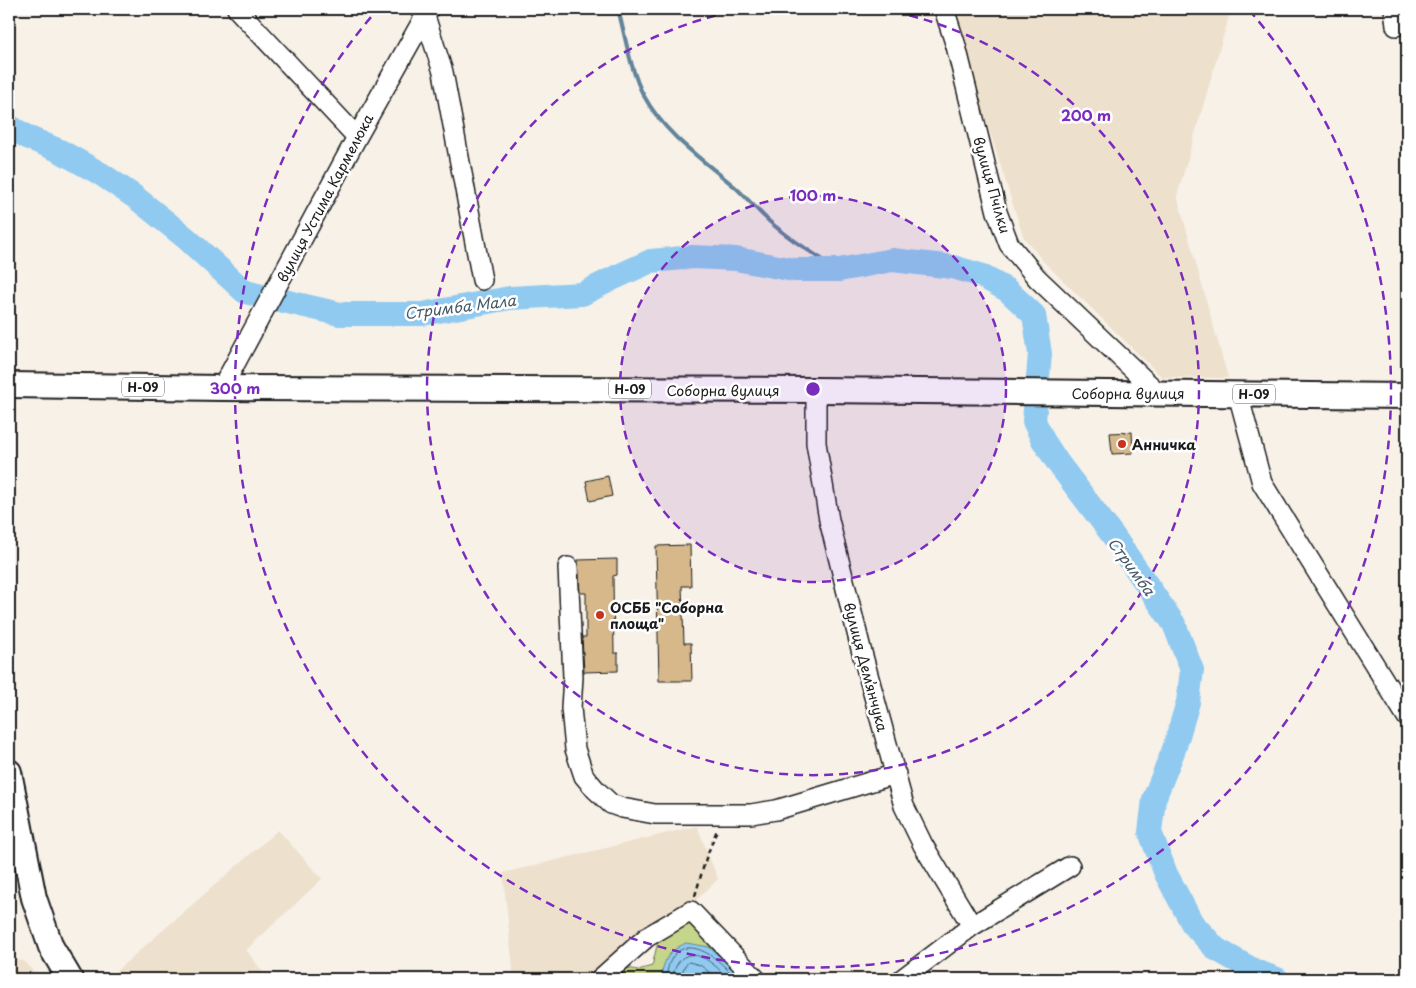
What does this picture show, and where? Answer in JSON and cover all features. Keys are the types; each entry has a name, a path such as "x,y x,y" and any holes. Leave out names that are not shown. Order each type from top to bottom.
{"main road":[{"name":"Соборна вулиця","path":"9,385 1407,396"},
{"path":"9,772 34,898 51,947 70,979"}],"street":[{"path":"237,9 357,136"},
{"name":"вулиця Пчілки","path":"944,9 956,46 997,212 1009,244 1037,278 1159,394"},
{"path":"427,13 443,72 482,280"},
{"name":"вулиця Устима Кармелюка","path":"222,388 357,136 427,13"},
{"name":"вулиця Демʼянчука","path":"816,390 816,443 829,520 860,650 904,806 923,845 972,926"},
{"path":"1238,394 1262,483 1407,717"},
{"path":"568,567 573,677 571,708 575,749 584,776 611,804 655,814 752,814 776,810 896,774"},
{"path":"902,979 972,926 1070,866"},
{"path":"600,979 647,937 691,911 756,979"}],"path":[{"path":"691,911 706,858 723,814"}],"shaded area":[{"path":"951,9 1231,9 1177,196 1228,378 1162,377 1042,260 1023,236"},
{"path":"697,826 718,879 614,979 514,979 503,873"},
{"path":"278,830 322,879 246,950 268,979 107,979"},
{"path":"9,959 24,961 39,979 9,979"}],"green space":[{"path":"664,917 707,930 747,979 621,979 622,967 638,970 652,966"}],"water":[{"path":"686,943 709,947 743,979 660,979 668,957"}],"building":[{"path":"1132,432 1133,453 1112,454 1110,433"},
{"path":"608,476 612,496 590,501 586,481"},
{"path":"690,545 691,586 682,586 684,643 691,643 692,681 659,681 656,546"},
{"name":"ОСББ \"Соборна площа\"","path":"617,559 617,575 613,576 614,653 618,653 618,671 584,672 582,637 586,637 586,593 580,593 578,560"}],"waterway":[{"path":"618,9 639,87 663,123 685,146 735,187 770,222 839,270"},
{"name":"Стримба","path":"9,126 101,174 135,197 186,238 245,292 340,314 422,314 510,298 582,294 651,261 693,257 736,259 794,270 839,270 892,260 953,267 980,275 1007,290 1034,315 1040,354 1034,421 1043,440 1114,537 1174,624 1192,670 1188,702 1174,749 1154,799 1150,832 1166,874 1192,923 1216,949 1255,971 1277,979"}],"place":[{"name":"Анничка","path":"1122,444"},
{"name":"ОСББ \"Соборна площа\"","path":"600,615"}],"water label":[{"name":"Стримба Мала","path":"460,306"}]}
